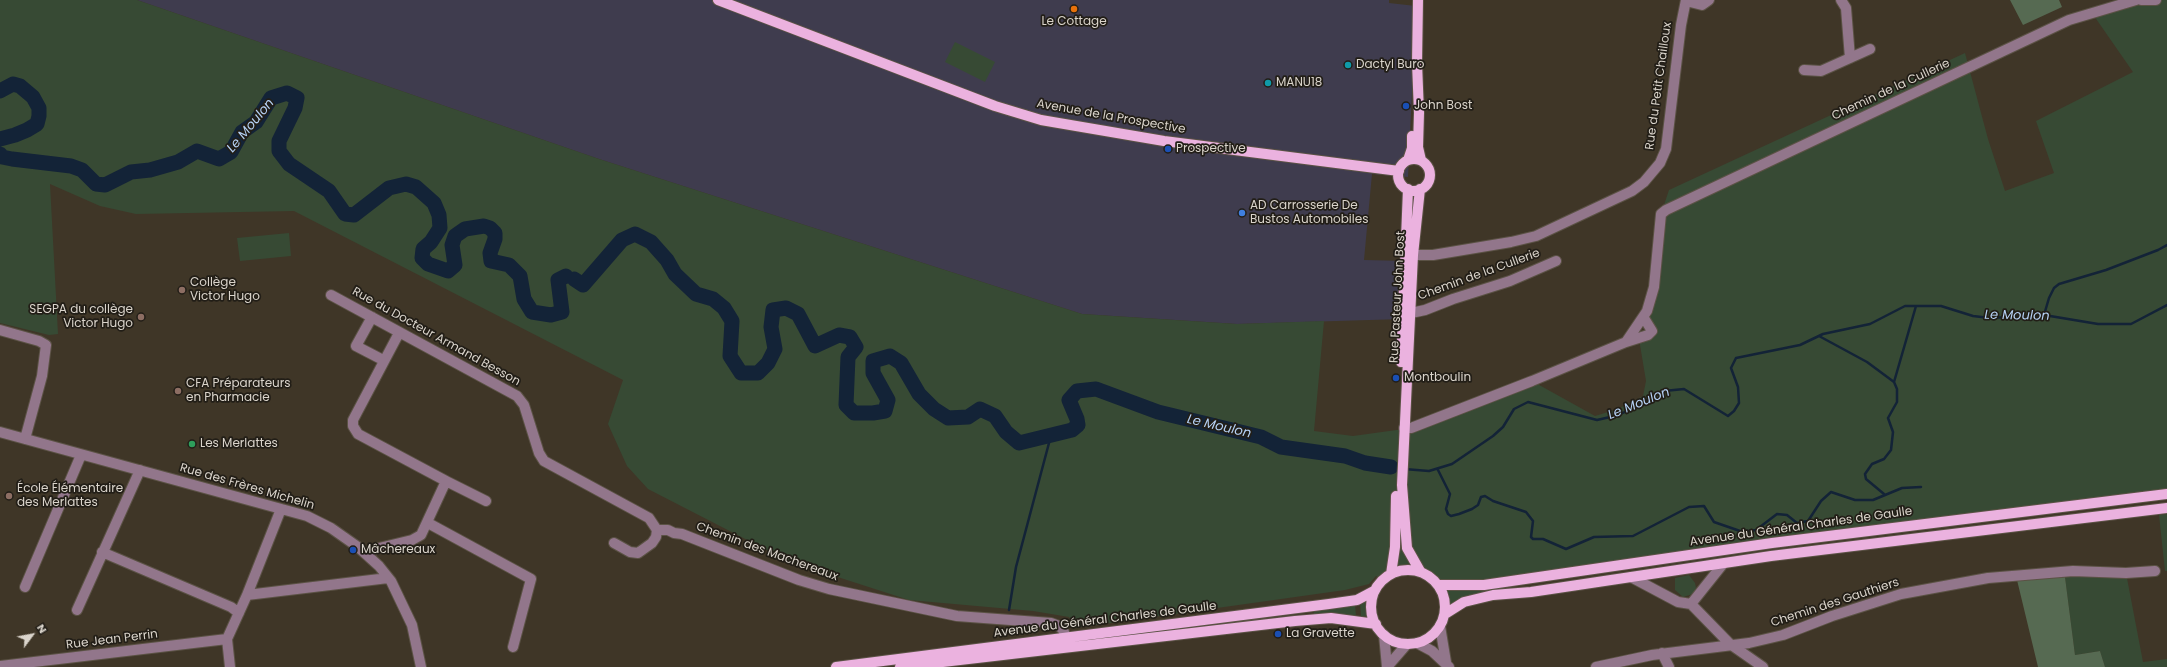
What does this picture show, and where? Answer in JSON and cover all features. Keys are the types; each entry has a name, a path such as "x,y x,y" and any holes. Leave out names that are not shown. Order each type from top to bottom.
{"main road":[{"name":"Avenue de la Prospective","path":"718,0 995,106 1041,120 1164,141 1399,171"},
{"path":"1418,0 1418,147 1421,160 1428,168 1430,178 1420,189 1408,189 1399,180 1399,171 1402,164 1408,160 1421,160"},
{"path":"1408,160 1412,148 1413,100 1417,63"},
{"name":"Rue Pasteur John Bost","path":"1400,456 1404,428 1411,313 1408,189"},
{"name":"Rue Pasteur John Bost","path":"1391,574 1399,485 1410,255 1420,189"},
{"name":"Rue Pasteur John Bost","path":"1399,485 1407,548 1420,571"},
{"name":"Avenue du Général Charles de Gaulle","path":"1438,585 1484,585 1772,543 2167,494"},
{"name":"Avenue du Général Charles de Gaulle","path":"1445,614 1464,602 1493,595 1531,592 1631,578 1771,556 2167,508"},
{"path":"1374,591 1371,608 1376,624 1384,635 1391,640 1412,643 1430,637 1440,626 1445,614 1443,594 1438,585 1430,576 1420,571 1400,570 1391,574"},
{"name":"Avenue du Général Charles de Gaulle","path":"900,667 1357,600 1374,591 1383,579 1391,574"},
{"name":"Avenue du Général Charles de Gaulle","path":"836,667 1320,619 1376,624"}],"street":[{"path":"1686,1 1702,5 1709,0"},
{"path":"1841,0 1846,8 1850,58"},
{"name":"Chemin de la Cullerie","path":"1644,318 1654,287 1660,214 1686,200 2069,20 2136,0"},
{"path":"2141,0 2156,0"},
{"name":"Rue du Petit Chailloux","path":"1410,255 1433,255 1476,249 1536,236 1632,191 1644,182 1660,163 1666,149 1681,25 1686,1"},
{"path":"1804,70 1821,71 1870,49"},
{"name":"Chemin de la Cullerie","path":"1411,313 1425,310 1453,299 1510,281 1556,261"},
{"name":"Rue du Docteur Armand Besson","path":"332,295 399,333 465,366 517,396 523,402 539,453 544,461 649,518 657,530"},
{"path":"372,317 356,346 383,360"},
{"path":"1404,428 1518,386 1626,342 1648,336 1652,332 1644,318 1626,342"},
{"path":"0,330 39,341 46,345 42,376 25,439"},
{"path":"399,333 383,360 353,420 355,431 446,481 486,501"},
{"name":"Rue des Frères Michelin","path":"0,432 306,516 331,528 365,553 388,578 407,613 417,642 421,667"},
{"path":"25,587 81,455"},
{"path":"77,610 140,470"},
{"path":"365,553 417,538 424,532 446,481"},
{"path":"230,667 227,639 247,596 281,509"},
{"path":"428,523 530,579 513,647"},
{"path":"614,543 630,552 638,553 652,544 656,537 657,530"},
{"name":"Chemin des Machereaux","path":"657,530 668,530 674,533 682,534 792,577 829,589 956,616 1052,623 1059,626 1068,643"},
{"path":"102,552 231,607 239,613"},
{"path":"1691,604 1723,564"},
{"name":"Chemin des Gauthiers","path":"1596,667 1662,653 1749,643 1783,635 1832,616 1901,594 1988,578 2072,571 2126,573 2155,571"},
{"path":"247,596 388,578"},
{"path":"1631,578 1678,602 1691,604 1730,644 1763,667"},
{"path":"1440,626 1448,665"},
{"path":"1384,635 1387,667"},
{"name":"Rue Jean Perrin","path":"0,666 227,639"},
{"path":"1387,667 1412,643 1432,650 1448,665"},
{"path":"1662,653 1670,667"}],"shaded area":[{"path":"137,0 1389,0 1389,3 1416,6 1408,177 1372,174 1364,260 1406,261 1403,319 1237,324 1082,314 599,159"}],"green space":[{"path":"0,0 137,0 599,159 1082,314 1237,324 1324,321 1314,431 1353,436 1411,428 1532,381 1595,416 1618,409 1643,396 1646,381 1639,339 1648,335 1644,318 1661,214 1669,190 1965,53 1988,139 2005,191 2054,173 2036,121 2133,72 2092,13 2156,0 2167,0 2167,494 1507,582 1438,585 1428,573 1410,569 1400,570 1383,579 1376,576 1369,584 1345,590 1075,628 1069,617 1033,611 909,600 788,561 648,489 627,466 608,424 623,380 294,211 136,214 100,206 50,184 58,334 49,335 0,323"},
{"path":"2010,0 2059,0 2062,7 2023,25"},
{"path":"955,42 995,62 985,82 945,62"},
{"path":"289,233 291,256 240,261 237,238"},
{"path":"2167,514 2167,571 2165,571 2159,515"},
{"path":"2126,573 2143,662 2167,659 2167,667 2105,667 2100,651 2075,655 2065,577"},
{"path":"1689,575 1695,583 1696,588 1693,594 1683,597 1675,590 1675,578"},
{"path":"2065,577 2075,655 2100,651 2105,667 2038,667 2017,580"},
{"path":"1446,589 1464,590 1491,591 1450,605"},
{"path":"1365,600 1366,616 1361,616 1360,602"},
{"path":"1355,604 1356,616 1314,614 1313,610"}],"waterway":[{"name":"Le Moulon","path":"0,91 13,84 20,86 33,97 39,108 37,124 15,135 0,139"},
{"name":"Le Moulon","path":"0,154 2,157 12,159 71,166 82,170 96,184 105,185 131,172 150,170 178,162 197,151 219,159 231,152 242,132 256,122 271,98 287,93 297,98 295,108 279,141 279,151 289,164 329,191 345,214 354,215 389,188 406,184 416,187 434,203 439,215 440,228 431,242 423,249 422,258 428,264 448,271 455,265 452,245 455,236 465,229 484,226 490,228 495,233 495,239 490,253 491,261 509,265 520,276 524,299 532,312 551,315 562,312 558,280 566,276"},
{"name":"Le Moulon","path":"574,279 583,285 622,240 635,234 651,242 667,260 675,274 696,294 713,299 724,308 732,321 730,356 741,373 758,373 768,363 775,349 771,327 773,310 786,308 798,314 815,346 839,335 850,337 856,347 848,357 846,405 854,413 873,413 885,411 888,400 873,373 873,361 890,356 901,363 919,394 934,409 948,418 968,417 980,409 995,416 1006,432 1019,443 1072,430 1078,425 1069,400 1077,391 1096,389 1158,412 1261,437 1281,447 1345,456 1365,463 1391,467"},
{"path":"2044,315 2049,298 2054,288 2059,284 2106,270 2158,250 2167,245"},
{"name":"Le Moulon","path":"1404,469 1429,471 1452,464 1493,436 1503,427 1514,409 1528,402 1597,420 1619,415 1664,391 1684,389 1728,416 1734,411 1739,403 1738,387 1731,368 1736,358 1800,345 1823,334 1870,324 1905,306 1941,306 1973,316 1990,318 2044,315 2098,324 2131,324 2167,305"},
{"path":"1894,382 1916,306"},
{"path":"1819,336 1867,362 1894,382 1897,389 1897,402 1888,418 1893,432 1891,450 1884,459 1872,464 1865,474 1866,479 1884,494"},
{"path":"1009,610 1016,567 1049,443 1048,437"},
{"name":"Le Moulon","path":"1391,467 1399,468"},
{"path":"1438,470 1450,494 1446,509 1448,514 1451,516 1472,509 1478,505 1481,497 1485,496 1493,501 1526,512 1533,521 1531,537 1533,539 1543,539 1566,549 1594,537 1633,536 1689,507 1704,506 1714,522 1740,531 1750,531 1756,530 1777,514 1787,515 1797,523 1808,521 1821,501 1831,492 1855,500 1873,500 1902,488 1921,487"}],"place":[{"name":"Le Cottage","path":"1074,9"},
{"name":"Dactyl Buro","path":"1348,65"},
{"name":"MANU18","path":"1268,83"},
{"name":"John Bost","path":"1406,106"},
{"name":"Prospective","path":"1168,149"},
{"name":"AD Carrosserie De Bustos Automobiles","path":"1242,213"},
{"name":"Collège Victor Hugo","path":"182,290"},
{"name":"SEGPA du collège Victor Hugo","path":"141,317"},
{"name":"Montboulin","path":"1396,378"},
{"name":"CFA Préparateurs en Pharmacie","path":"178,391"},
{"name":"Les Merlattes","path":"192,444"},
{"name":"École Élémentaire des Merlattes","path":"9,496"},
{"name":"Mâchereaux","path":"353,550"},
{"name":"La Gravette","path":"1278,634"}]}
